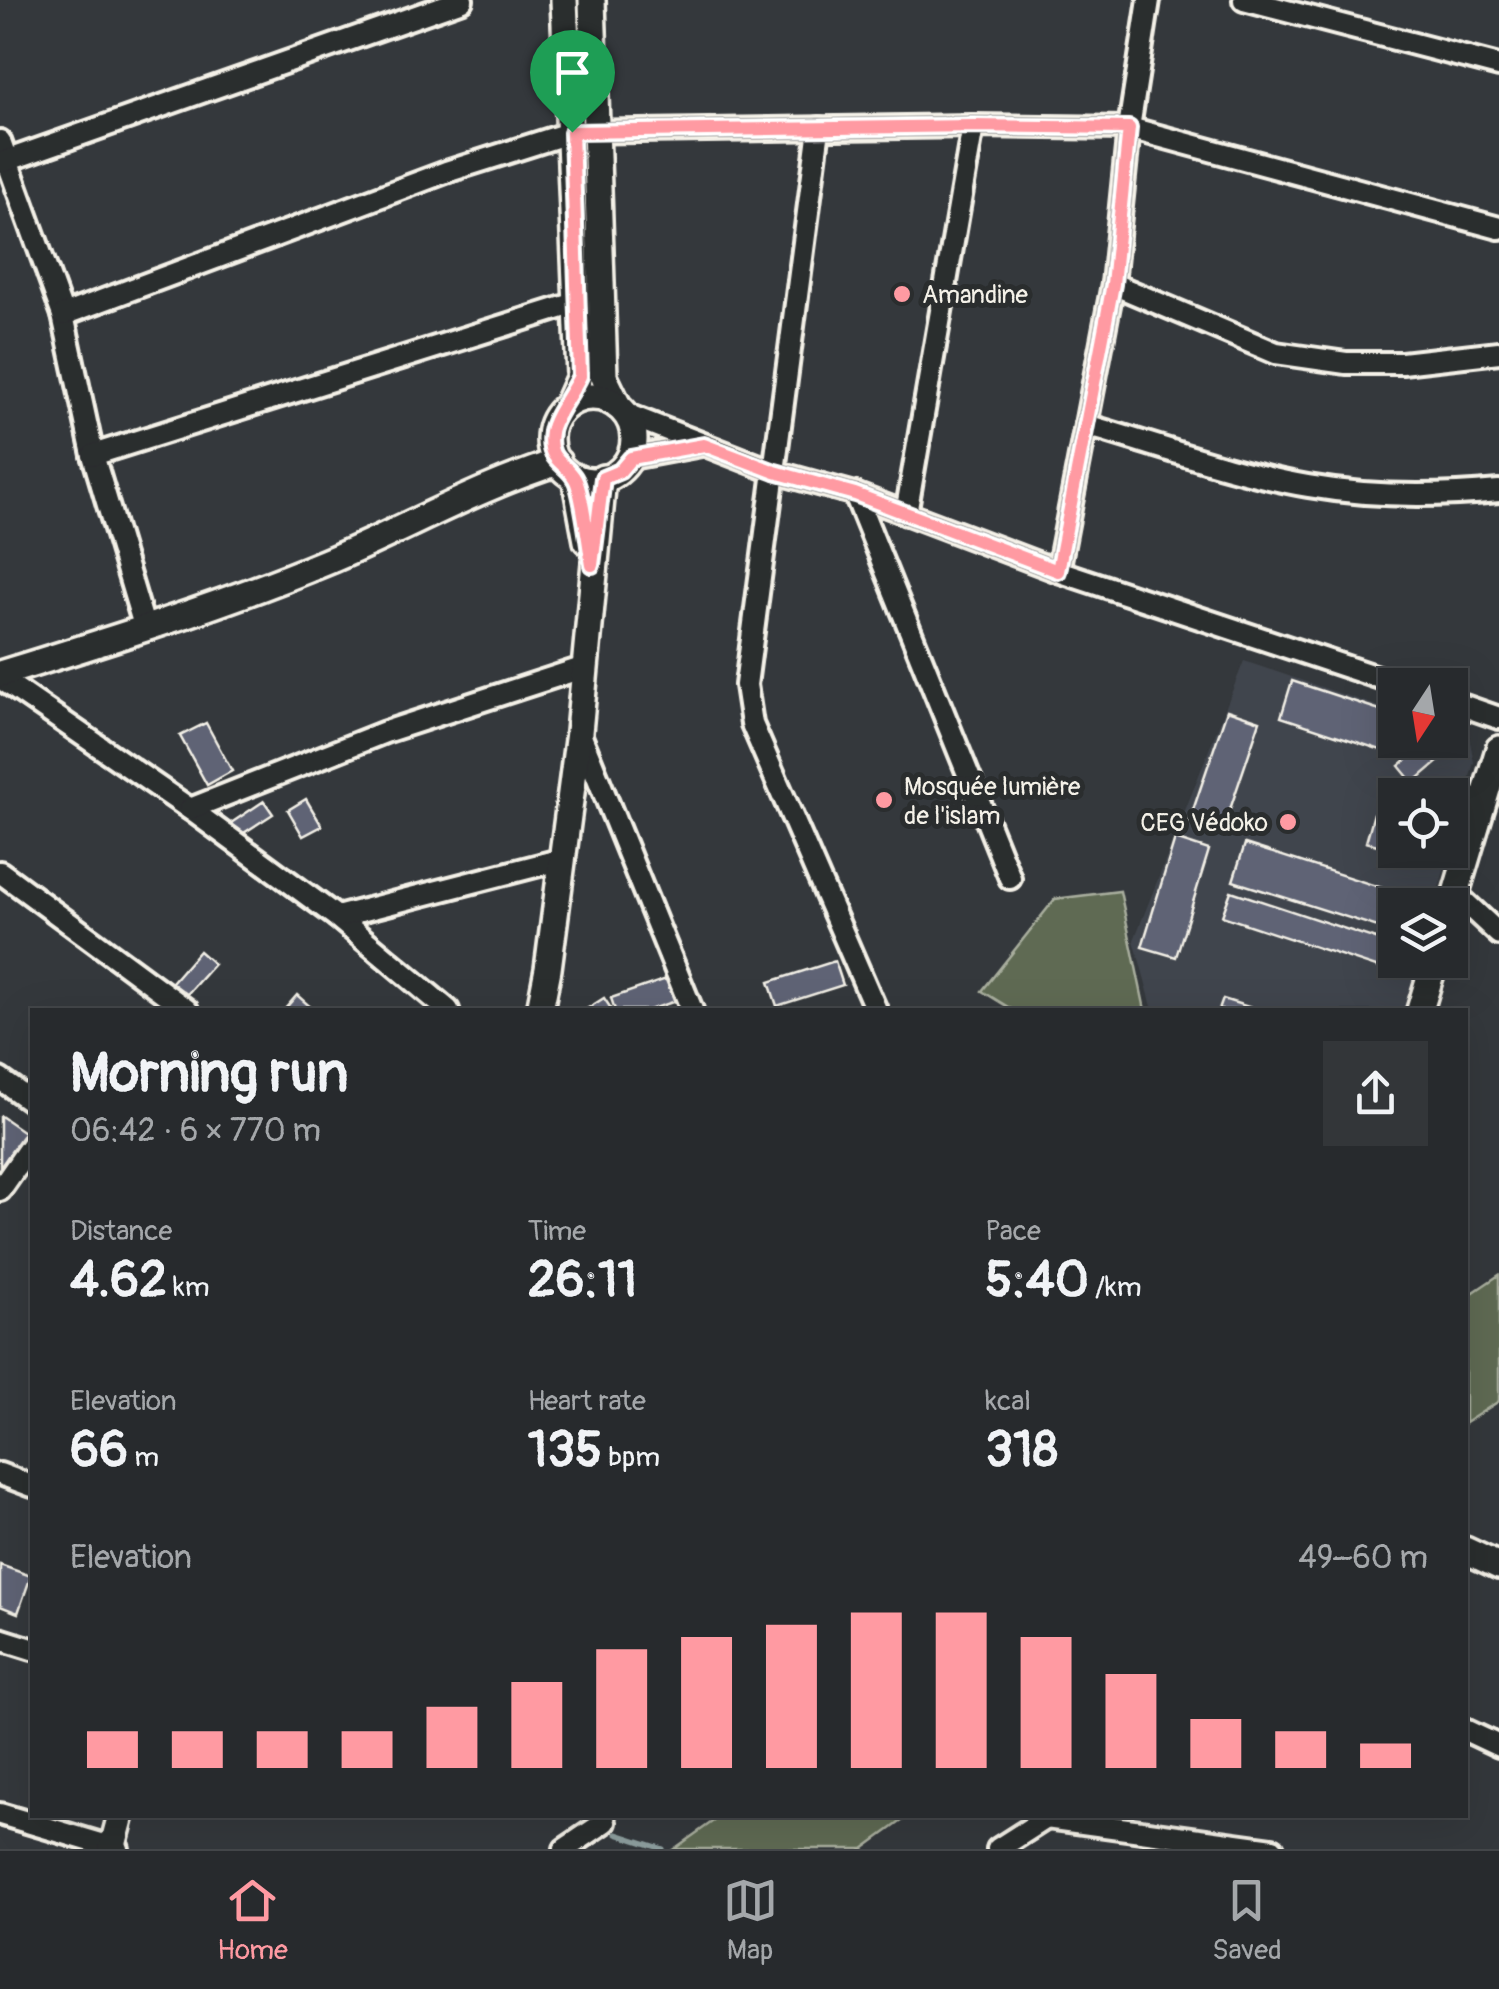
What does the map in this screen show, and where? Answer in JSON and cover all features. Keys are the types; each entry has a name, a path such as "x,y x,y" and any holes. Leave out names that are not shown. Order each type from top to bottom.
{"street":[{"path":"145,629 93,454 63,315 2,155 462,0"},
{"path":"0,676 145,629 325,562 518,474 561,462 603,478 620,471 631,458 634,434 604,378 585,132 564,0"},
{"path":"592,0 579,302 580,376 552,428 592,565"},
{"path":"1058,571 1113,284 1129,128 1149,0"},
{"path":"1244,0 1499,66"},
{"path":"63,315 446,172 585,132 973,126 1129,128 1499,228"},
{"path":"906,514 973,126"},
{"path":"819,128 746,685 752,724 875,1008"},
{"path":"1113,284 1276,353 1346,363 1402,363 1499,352"},
{"path":"93,454 579,302"},
{"path":"568,403 592,397 775,472 855,494 1058,571 1378,677"},
{"path":"1086,424 1255,474 1310,486 1400,495 1499,491"},
{"path":"631,458 704,445"},
{"path":"540,1008 579,732 603,478"},
{"path":"855,494 1010,878"},
{"path":"190,809 386,732 584,667"},
{"path":"0,676 337,917 446,1008"},
{"path":"1468,708 1499,718"},
{"path":"579,732 691,1008"},
{"path":"1457,888 1499,749"},
{"path":"337,917 563,859"},
{"path":"0,872 184,1008"},
{"path":"1468,913 1499,934"},
{"path":"1421,1008 1430,978"},
{"path":"0,1079 30,1101"},
{"path":"0,1190 30,1147"},
{"path":"0,1474 30,1485"},
{"path":"1468,1551 1499,1566"},
{"path":"0,1638 30,1648"},
{"path":"1468,1731 1499,1746"},
{"path":"0,1814 114,1848 119,1818"},
{"path":"565,1849 606,1822 593,1818"},
{"path":"998,1849 1046,1818"},
{"path":"1055,1818 1273,1849"}],"shaded area":[{"name":"CEG Védoko","path":"1244,661 1378,706 1378,758 1468,758 1469,737 1474,762 1468,784 1468,778 1378,778 1378,868 1445,868 1439,888 1378,888 1378,978 1414,978 1407,1008 1152,1008 1134,940"}],"green space":[{"path":"1120,891 1145,1008 1010,1008 982,991 1055,899"},
{"path":"1499,1275 1499,1401 1468,1421 1468,1296"},
{"path":"718,1818 906,1818 863,1849 674,1849"}],"building":[{"path":"1292,681 1378,709 1378,749 1281,717"},
{"path":"1227,710 1260,721 1222,833 1189,822"},
{"path":"206,723 232,771 207,785 180,736"},
{"path":"1408,758 1442,758 1419,778 1409,778 1399,766"},
{"path":"306,799 322,826 303,836 288,810"},
{"path":"1378,799 1378,845 1366,842"},
{"path":"264,801 273,814 236,838 228,825"},
{"path":"1175,839 1209,850 1176,957 1142,947"},
{"path":"1245,844 1382,888 1378,888 1378,927 1233,881"},
{"path":"1231,891 1378,940 1378,968 1222,916"},
{"path":"199,951 214,964 181,1001 166,989"},
{"path":"835,961 843,985 777,1006 769,982"},
{"path":"672,977 679,1000 655,1008 614,1008 611,998"},
{"path":"297,995 312,1008 286,1008"},
{"path":"604,998 611,1008 588,1008"},
{"path":"1223,999 1252,1008 1220,1008"},
{"path":"0,1117 30,1136 0,1177"},
{"path":"0,1565 30,1576 18,1613 0,1606"}],"waterway":[{"path":"617,1834 663,1849"}],"place":[{"name":"Amandine","path":"902,294"},
{"name":"Mosquée lumière de l'islam","path":"884,800"},
{"name":"CEG Védoko","path":"1288,822"}],"route":[{"path":"973,126 1129,128 1113,284 1058,571 855,494 775,472 704,445 631,458 620,471 603,478 592,565 575,476 558,462 550,438 556,418 580,376 572,132 973,126"}]}
